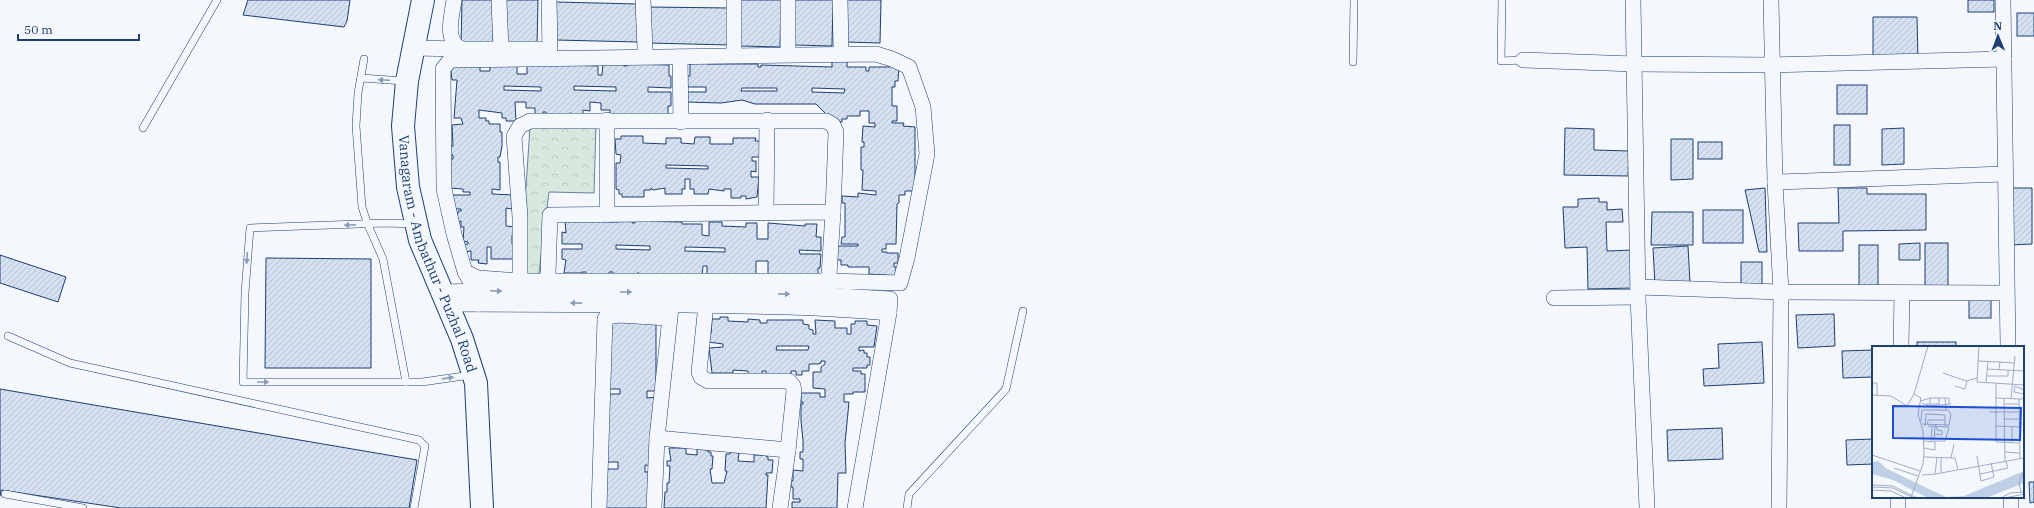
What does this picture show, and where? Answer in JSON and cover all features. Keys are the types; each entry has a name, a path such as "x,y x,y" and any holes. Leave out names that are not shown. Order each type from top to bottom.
{"main road":[{"name":"Vanagaram - Ambathur - Puzhal Road","path":"424,0 406,81 403,126 408,187 420,240 445,298 476,383 482,508"}],"street":[{"path":"454,0 450,38 455,46 461,49"},
{"path":"499,0 500,49"},
{"path":"549,0 550,49"},
{"path":"643,0 644,49"},
{"path":"734,0 734,49"},
{"path":"788,0 788,49"},
{"path":"840,0 842,48"},
{"path":"1633,0 1638,292 1647,508"},
{"path":"1771,0 1775,182 1781,292 1779,508"},
{"path":"2003,0 2004,174 2008,346"},
{"path":"413,48 886,48"},
{"path":"465,272 517,292 547,292 668,305 765,300 828,294 900,283 907,258 927,154 923,107 909,67 892,59 876,54 455,60 447,63 443,68 444,189 449,216 465,272 476,297"},
{"path":"680,57 681,122"},
{"path":"1523,60 1634,64 1772,65 2004,59"},
{"path":"607,120 607,214"},
{"path":"517,292 520,217 514,136 516,131 523,123 530,121 607,120 681,122 817,120 826,121 833,125 836,132 828,294"},
{"path":"766,212 767,120"},
{"path":"1775,182 2004,174"},
{"path":"547,292 550,216 833,212"},
{"path":"445,298 476,297 517,292 547,292 828,294 890,299 855,508"},
{"path":"1554,298 1638,292 2006,294"},
{"path":"1901,346 1902,293"},
{"path":"707,304 843,317 888,317"},
{"path":"707,304 699,372 703,380 781,380 789,381 793,386 794,391 788,450 780,508"},
{"path":"654,508 657,438 668,305"},
{"path":"599,508 605,319 606,317 668,305"},
{"path":"657,438 788,450"}],"lane":[{"path":"143,128 217,0"},
{"path":"1353,62 1354,0"},
{"path":"1502,0 1501,61 1523,60"},
{"path":"364,59 358,93 356,126 362,207 383,259 406,382"},
{"path":"361,78 406,81"},
{"path":"416,224 250,228 245,293 243,382 422,382 474,375"},
{"path":"906,508 909,494 1006,389 1022,311"},
{"path":"8,336 70,363 419,440 425,446 414,508"},
{"path":"4,494 83,508"}],"green space":[{"path":"596,124 594,193 549,192 539,273 520,277 530,127"}],"building":[{"path":"248,0 350,0 347,21 344,27 243,15"},
{"path":"462,0 494,0 493,45 461,45"},
{"path":"504,0 538,0 537,45 503,45"},
{"path":"741,0 781,0 780,47 740,46"},
{"path":"795,0 833,0 832,46 794,45"},
{"path":"845,0 881,0 880,43 845,42"},
{"path":"1968,0 1994,0 1994,12 1968,12"},
{"path":"556,2 638,4 638,42 556,40"},
{"path":"649,7 730,8 730,45 648,43"},
{"path":"2017,13 2034,13 2034,36 2017,36"},
{"path":"1873,17 1917,17 1918,60 1873,61"},
{"path":"832,58 847,58 847,67 866,67 866,71 869,71 869,67 890,67 890,65 899,65 898,81 895,81 895,87 892,87 892,106 897,106 897,121 892,121 892,123 904,123 903,126 915,127 915,191 905,191 905,195 899,195 899,203 897,204 896,244 886,244 886,249 882,249 882,252 898,253 898,263 894,263 894,267 896,267 896,276 869,274 869,267 848,267 848,265 841,265 841,260 835,260 835,246 858,246 858,244 841,244 842,237 845,237 845,203 842,203 842,196 858,197 858,193 876,195 876,191 862,190 863,170 861,170 861,147 864,147 864,142 862,142 863,126 875,127 875,123 869,123 869,111 860,111 860,116 847,116 847,119 842,119 842,122 832,120 816,104 755,104 742,100 721,103 686,102 686,92 706,92 706,87 687,87 687,76 690,76 690,64 707,60 707,64 758,64 758,67 761,67 761,65 832,67","holes":["742,88 777,88 777,91 741,91","812,88 845,89 844,93 812,92"]},
{"path":"450,63 480,65 480,71 490,71 490,64 517,64 517,74 527,74 527,64 598,66 598,75 602,75 603,63 624,64 624,66 627,66 627,64 669,65 671,88 648,87 648,92 671,92 671,106 668,106 668,115 610,116 610,110 601,110 601,103 590,102 590,111 583,110 583,115 569,113 569,116 546,116 546,112 543,112 544,115 535,114 535,108 526,108 526,102 515,102 516,121 506,121 506,118 502,118 502,113 479,110 479,118 486,118 486,121 489,121 489,124 500,124 500,132 502,132 502,146 500,157 498,157 498,162 500,162 500,190 492,189 492,194 514,195 512,209 506,208 506,226 515,227 515,235 512,235 512,244 517,245 514,259 491,259 491,247 487,247 487,264 478,263 479,260 471,260 471,251 464,252 464,244 468,244 468,242 463,241 464,227 461,227 461,221 457,222 458,211 461,211 461,209 454,209 451,195 470,195 470,192 463,192 463,189 449,188 451,168 449,168 449,159 453,159 453,155 449,155 450,146 453,146 452,125 463,124 461,118 454,118 457,80 452,80","holes":["504,86 541,87 541,91 504,90","574,86 616,87 616,91 574,90"]},
{"path":"1837,85 1867,85 1867,114 1837,114"},
{"path":"1834,125 1850,125 1850,165 1834,165"},
{"path":"1565,128 1594,129 1594,150 1629,151 1628,176 1564,175"},
{"path":"1904,128 1904,164 1882,165 1882,129"},
{"path":"621,136 643,136 643,143 666,144 666,138 681,138 681,143 694,144 695,137 710,137 710,144 733,144 733,138 756,138 755,141 760,141 760,157 752,157 752,161 756,161 756,172 751,171 751,177 759,177 757,197 746,199 746,196 741,196 741,198 731,198 731,189 724,189 724,191 709,189 708,194 694,194 694,189 690,189 690,179 685,179 685,189 682,189 682,194 665,194 665,188 653,190 651,188 651,190 644,190 644,197 622,197 622,194 619,194 619,190 616,189 616,163 620,163 621,155 616,154 615,139 621,139","holes":["666,165 708,166 708,169 666,168"]},
{"path":"1671,139 1693,139 1693,179 1671,180"},
{"path":"1698,142 1722,142 1722,159 1698,159"},
{"path":"1765,188 1767,252 1759,252 1745,190"},
{"path":"1838,188 1867,188 1867,194 1926,194 1926,230 1843,231 1843,251 1799,251 1798,223 1839,223"},
{"path":"2010,188 2032,188 2032,244 2010,245"},
{"path":"1599,198 1599,202 1607,202 1607,210 1622,209 1623,222 1606,222 1607,251 1633,250 1634,288 1588,289 1587,247 1565,248 1563,207 1578,207 1578,199"},
{"path":"1703,210 1743,210 1743,243 1703,243"},
{"path":"1652,212 1693,212 1693,245 1651,245"},
{"path":"565,220 614,222 632,221 632,223 635,223 635,221 682,222 682,224 702,224 702,235 709,236 709,222 722,222 722,226 746,227 746,223 757,223 757,239 768,239 768,223 805,226 805,224 817,224 816,237 821,237 821,251 799,250 800,254 821,254 820,268 818,268 818,279 768,278 768,261 756,261 756,279 707,278 707,266 703,266 702,276 639,275 639,273 637,273 637,275 613,274 613,272 609,272 609,275 586,275 586,272 564,273 566,260 562,259 562,249 582,249 582,244 562,244 562,232 566,233","holes":["616,245 650,246 650,250 616,249","685,247 725,248 725,252 685,251"]},
{"path":"1920,243 1920,260 1899,260 1899,244"},
{"path":"1925,243 1948,243 1948,286 1925,286"},
{"path":"1859,245 1878,245 1878,286 1859,286"},
{"path":"1688,246 1690,283 1655,285 1653,248"},
{"path":"0,255 66,277 58,302 0,283"},
{"path":"266,258 371,259 371,368 265,368"},
{"path":"1741,262 1762,262 1762,293 1741,293"},
{"path":"1969,299 1991,299 1991,318 1969,318"},
{"path":"1834,314 1835,346 1798,348 1796,315"},
{"path":"720,317 728,317 728,321 748,322 748,319 760,320 760,323 767,323 767,320 803,320 803,324 809,325 809,329 813,330 813,334 816,334 815,320 835,321 835,328 847,328 847,334 851,334 851,324 855,324 855,321 867,321 867,325 877,326 874,347 859,347 859,351 864,350 864,353 867,353 867,357 870,357 870,365 867,365 867,368 853,368 853,371 861,371 861,374 865,374 865,392 844,394 844,402 849,402 845,443 846,473 838,473 837,508 792,508 792,502 800,502 800,499 793,499 793,487 791,487 791,481 793,481 793,470 803,471 803,459 800,459 800,452 803,452 801,404 803,404 803,402 801,402 801,393 820,393 820,397 825,397 825,389 813,388 813,372 821,372 821,367 825,364 825,361 821,361 821,363 818,364 809,364 809,371 802,371 802,375 796,375 796,371 791,371 791,374 766,374 766,371 762,371 762,374 748,374 748,371 733,370 733,373 712,373 709,348 723,347 723,344 708,342 708,333 711,334 712,319 720,319","holes":["777,346 809,346 808,350 776,350"]},
{"path":"610,322 656,323 656,391 647,391 647,398 656,397 655,466 645,465 645,472 655,472 653,508 605,508 605,469 618,469 618,462 605,462 606,394 620,394 620,389 606,389"},
{"path":"1762,342 1764,383 1704,386 1703,369 1719,368 1718,344"},
{"path":"1917,342 1956,342 1956,346 1917,346"},
{"path":"1872,350 1872,377 1843,378 1842,351"},
{"path":"0,389 417,460 409,508 121,508 1,490 0,496"},
{"path":"1722,428 1723,459 1668,461 1667,430"},
{"path":"1872,439 1872,464 1847,465 1846,440"},
{"path":"669,448 686,448 686,454 697,455 697,449 708,450 708,452 711,452 711,456 713,456 712,469 710,469 712,483 724,483 727,471 725,471 726,454 730,454 731,452 739,453 738,461 754,462 754,455 764,455 768,457 768,460 773,460 772,473 766,473 766,475 768,475 766,508 664,508 665,492 667,492 667,483 669,483 670,466 667,466 667,461 671,461"},
{"path":"2029,482 2034,482 2034,502 2030,503"}]}
